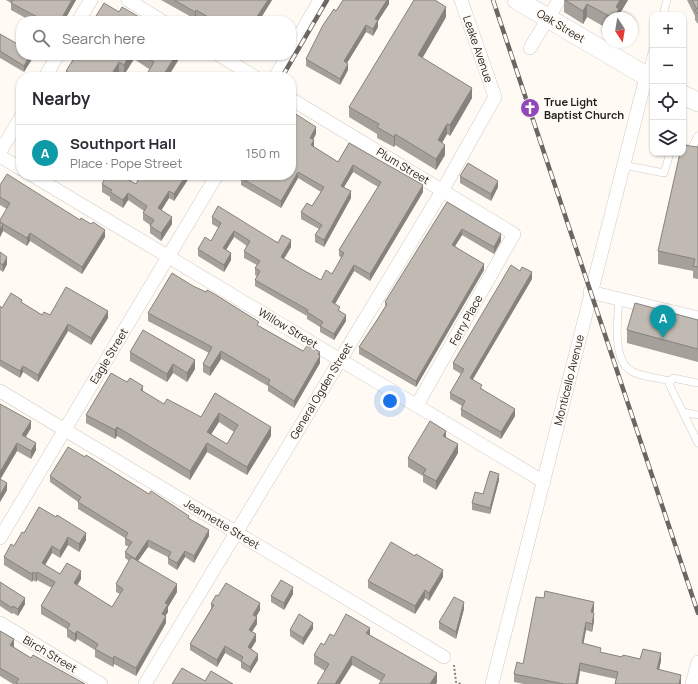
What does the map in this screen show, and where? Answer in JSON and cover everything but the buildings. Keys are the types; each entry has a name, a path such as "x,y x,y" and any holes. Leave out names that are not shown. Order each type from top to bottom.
{"main road":[{"name":"Oak Street","path":"517,0 649,78"},
{"path":"686,96 698,102"}],"street":[{"path":"81,16 91,0"},
{"path":"128,0 154,16"},
{"path":"296,41 320,0"},
{"name":"Leake Avenue","path":"462,0 496,97"},
{"path":"530,48 559,0"},
{"path":"48,72 55,60"},
{"path":"227,60 247,72"},
{"path":"278,72 285,60"},
{"name":"Monticello Avenue","path":"492,684 544,482 590,292 623,165 649,78"},
{"name":"General Ogden Street","path":"145,684 341,360 442,191 496,97"},
{"name":"Plum Street","path":"296,102 514,234"},
{"path":"0,152 16,125"},
{"path":"0,156 16,166"},
{"name":"Willow Street","path":"40,180 544,482"},
{"name":"Eagle Street","path":"0,538 214,180"},
{"name":"Ferry Place","path":"417,405 514,234"},
{"path":"590,292 698,318"},
{"name":"Jeannette Street","path":"0,391 444,657"},
{"name":"Birch Street","path":"0,623 101,684"},
{"path":"692,684 698,662"}],"lane":[{"path":"664,12 668,0"},
{"path":"686,148 691,149 698,136"},
{"path":"623,165 664,174 669,156"},
{"path":"619,299 616,340 624,363 632,372 670,380 673,378 698,383"},
{"path":"670,380 669,384 698,443"},
{"path":"683,412 698,415"}],"path":[{"path":"456,682 461,684"}],"railway":[{"path":"296,53 327,0"},
{"path":"493,0 698,613"},
{"path":"285,72 292,60"}],"place":[{"name":"True Light Baptist Church","path":"530,108"},
{"name":"Southport Hall","path":"663,338"}]}
